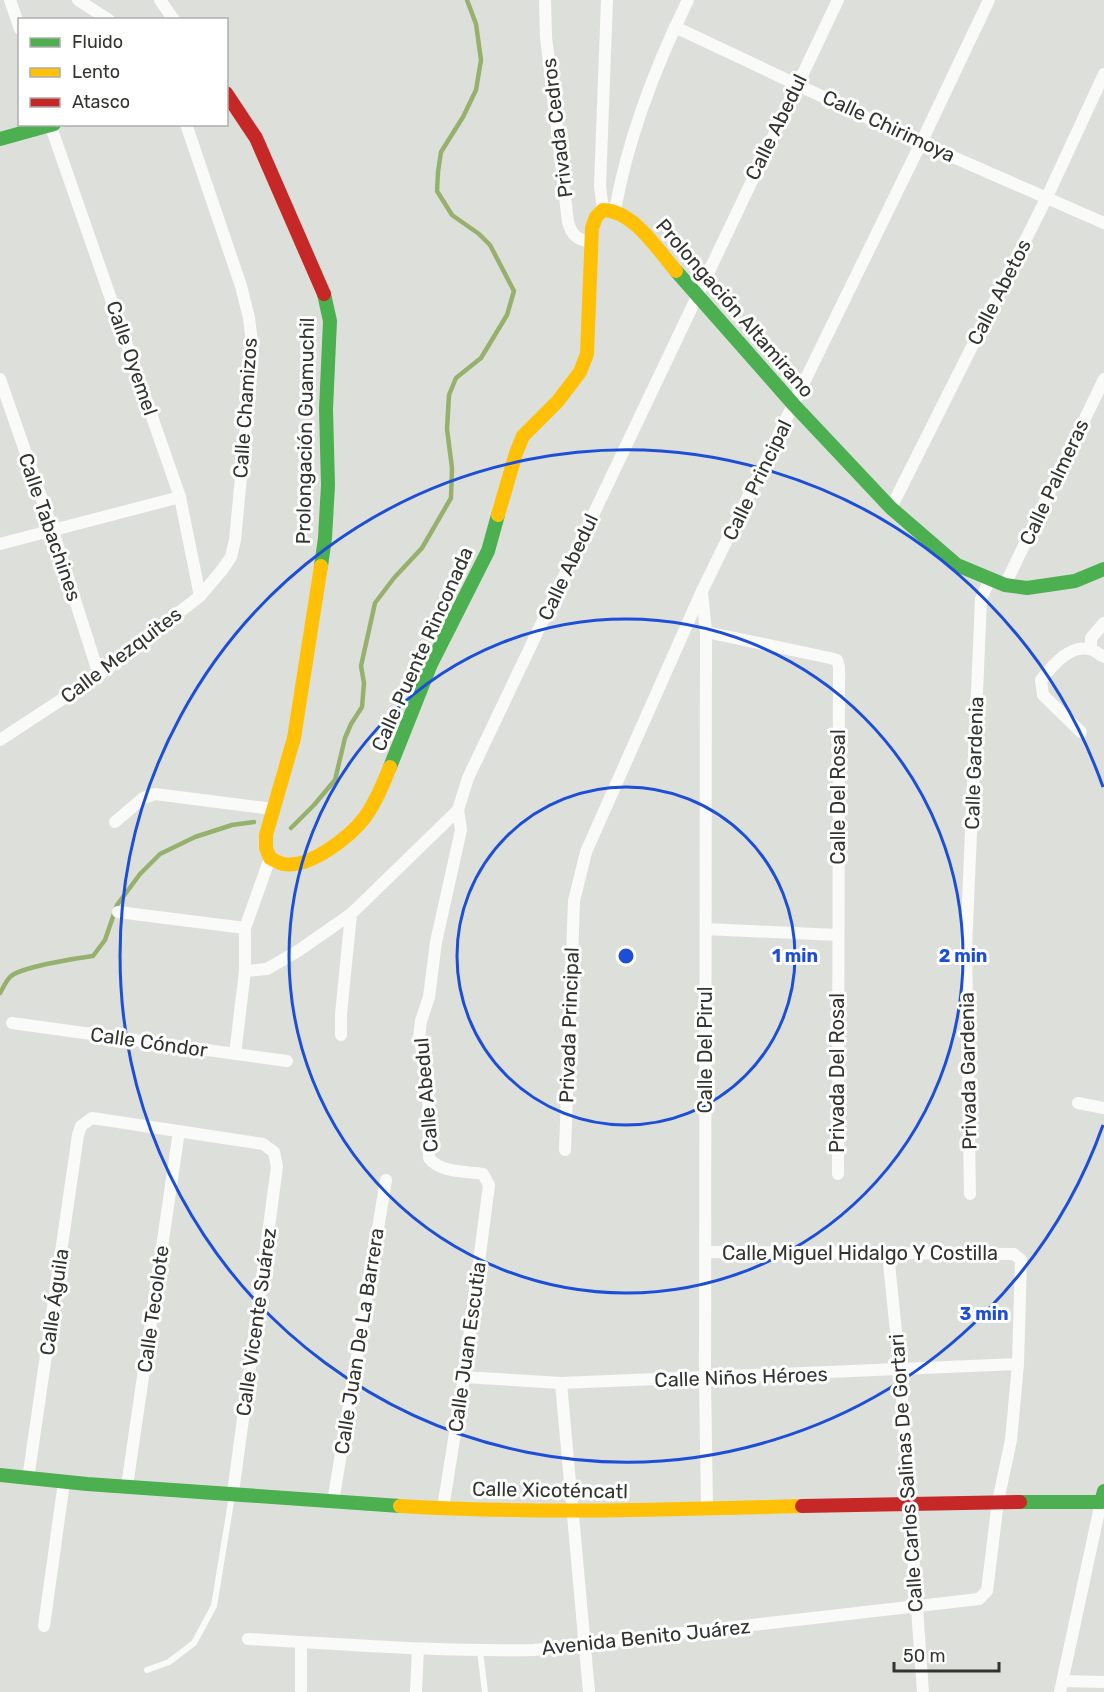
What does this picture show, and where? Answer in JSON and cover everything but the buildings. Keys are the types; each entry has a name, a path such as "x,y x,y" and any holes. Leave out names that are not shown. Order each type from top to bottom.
{"street":[{"path":"10,0 18,23"},
{"path":"78,0 106,18"},
{"path":"160,0 173,18"},
{"name":"Privada Cedros","path":"545,0 546,37 568,222 570,231 577,239 590,242"},
{"path":"607,0 600,186 609,210"},
{"name":"Calle Puente Rinconada","path":"270,858 282,864 301,863 318,855 351,832 366,815 383,784 431,664 488,551 519,444 523,436 558,401 580,372 587,354 592,228 596,217 609,210 630,143 675,27 688,0"},
{"name":"Calle Abedul","path":"489,1185 483,1174 444,1168 433,1163 429,1158 428,1075 419,1038 421,1022 429,997 436,942 461,830 458,810 468,778 838,0"},
{"name":"Calle Principal","path":"574,901 585,852 702,591 989,0"},
{"name":"Calle Chirimoya","path":"675,27 921,142 1104,223"},
{"name":"Calle Abetos","path":"891,508 1047,197 1104,74"},
{"name":"Prolongación Guamuchil","path":"228,96 256,138 324,292 330,321 326,409 328,485 325,538 294,738 266,835 266,848 270,858"},
{"path":"0,139 47,126"},
{"name":"Calle Oyemel","path":"51,126 180,497 200,596"},
{"name":"Calle Chamizos","path":"187,126 241,286 249,318 252,351 235,540 231,557"},
{"name":"Prolongación Altamirano","path":"609,210 626,215 635,224 794,405 891,508 957,565 1005,585 1027,588 1075,581 1104,569"},
{"name":"Calle Tabachines","path":"0,379 4,408 53,531 99,675"},
{"name":"Calle Palmeras","path":"1005,585 1104,379"},
{"path":"0,544 180,497"},
{"name":"Calle Mezquites","path":"1,736 99,675 200,596 231,557"},
{"name":"Calle Gardenia","path":"966,949 981,599 990,579"},
{"name":"Calle Del Pirul","path":"702,591 706,632 705,1378 707,1509"},
{"path":"1091,649 1091,638 1104,623"},
{"name":"Calle Del Rosal","path":"706,632 837,660 839,667 837,935"},
{"path":"1081,732 1043,694 1041,681 1053,664 1077,648 1091,649 1104,657"},
{"path":"115,822 143,798 155,794 273,809"},
{"path":"245,971 267,969 298,951 351,914 458,810"},
{"path":"235,1054 245,971 245,928 270,858"},
{"name":"Privada Principal","path":"564,1150 574,901"},
{"path":"118,912 245,928"},
{"path":"341,1035 351,914"},
{"path":"706,929 837,935"},
{"name":"Privada Del Rosal","path":"837,935 838,1174"},
{"name":"Privada Gardenia","path":"966,949 970,1194"},
{"name":"Calle Cóndor","path":"12,1023 287,1061"},
{"path":"1078,1103 1104,1108"},
{"name":"Calle Águila","path":"28,1479 81,1126 92,1118 179,1131"},
{"name":"Calle Vicente Suárez","path":"179,1131 263,1144 274,1152 277,1167 233,1494"},
{"name":"Calle Tecolote","path":"127,1486 179,1131"},
{"name":"Calle Juan De La Barrera","path":"333,1502 386,1180"},
{"name":"Calle Juan Escutia","path":"443,1508 464,1377 489,1185"},
{"name":"Calle Miguel Hidalgo Y Costilla","path":"705,1252 1014,1254 1021,1260 1018,1364"},
{"name":"Calle Carlos Salinas De Gortari","path":"888,1254 900,1370 923,1692"},
{"path":"998,1500 1011,1440 1018,1364"},
{"name":"Calle Niños Héroes","path":"464,1377 561,1383 1018,1364"},
{"path":"561,1383 589,1692"},
{"name":"Calle Xicoténcatl","path":"0,1475 64,1482 333,1502 443,1508 571,1511 1103,1497"},
{"path":"44,1626 64,1482"},
{"path":"1103,1497 1062,1687 1104,1682"},
{"name":"Avenida Benito Juárez","path":"248,1640 418,1649 480,1657 979,1599 987,1591 998,1500"},
{"path":"301,1642 301,1692"},
{"path":"416,1692 418,1649"}],"lane":[{"path":"147,1670 169,1662 194,1643 214,1606 233,1494"},
{"path":"480,1657 484,1692"}],"waterway":[{"path":"291,828 335,780 345,738 362,707 364,683 361,666 375,603 422,548 451,498 452,468 447,429 449,395 456,378 481,358 507,315 514,291 490,245 479,234 452,215 437,191 441,152 463,117 476,90 481,60 476,24 467,0"},
{"path":"0,993 10,977 16,973 93,956 105,940 117,905 140,874 160,854 195,837 232,825 254,822"}],"traffic: fast":[{"path":"0,139 47,126"},
{"path":"676,271 794,405 891,508 957,565 1005,585 1027,588 1075,581 1104,569"},
{"path":"321,566 328,485 326,409 330,321 324,294"},
{"path":"390,767 431,664 488,551 498,515"},
{"path":"0,1475 87,1484 400,1506"},
{"path":"1020,1502 1101,1502 1104,1491"}],"traffic: slow":[{"path":"498,515 523,436 558,401 580,372 587,354 592,228 596,217 603,210 625,217 653,242 676,271"},
{"path":"321,566 294,738 266,835 266,848 270,858 283,864 305,862 339,842 358,825 369,811 390,767"},
{"path":"400,1506 551,1511 802,1506"}],"traffic: jam":[{"path":"228,96 256,138 324,294"},
{"path":"802,1506 1020,1502"}]}
